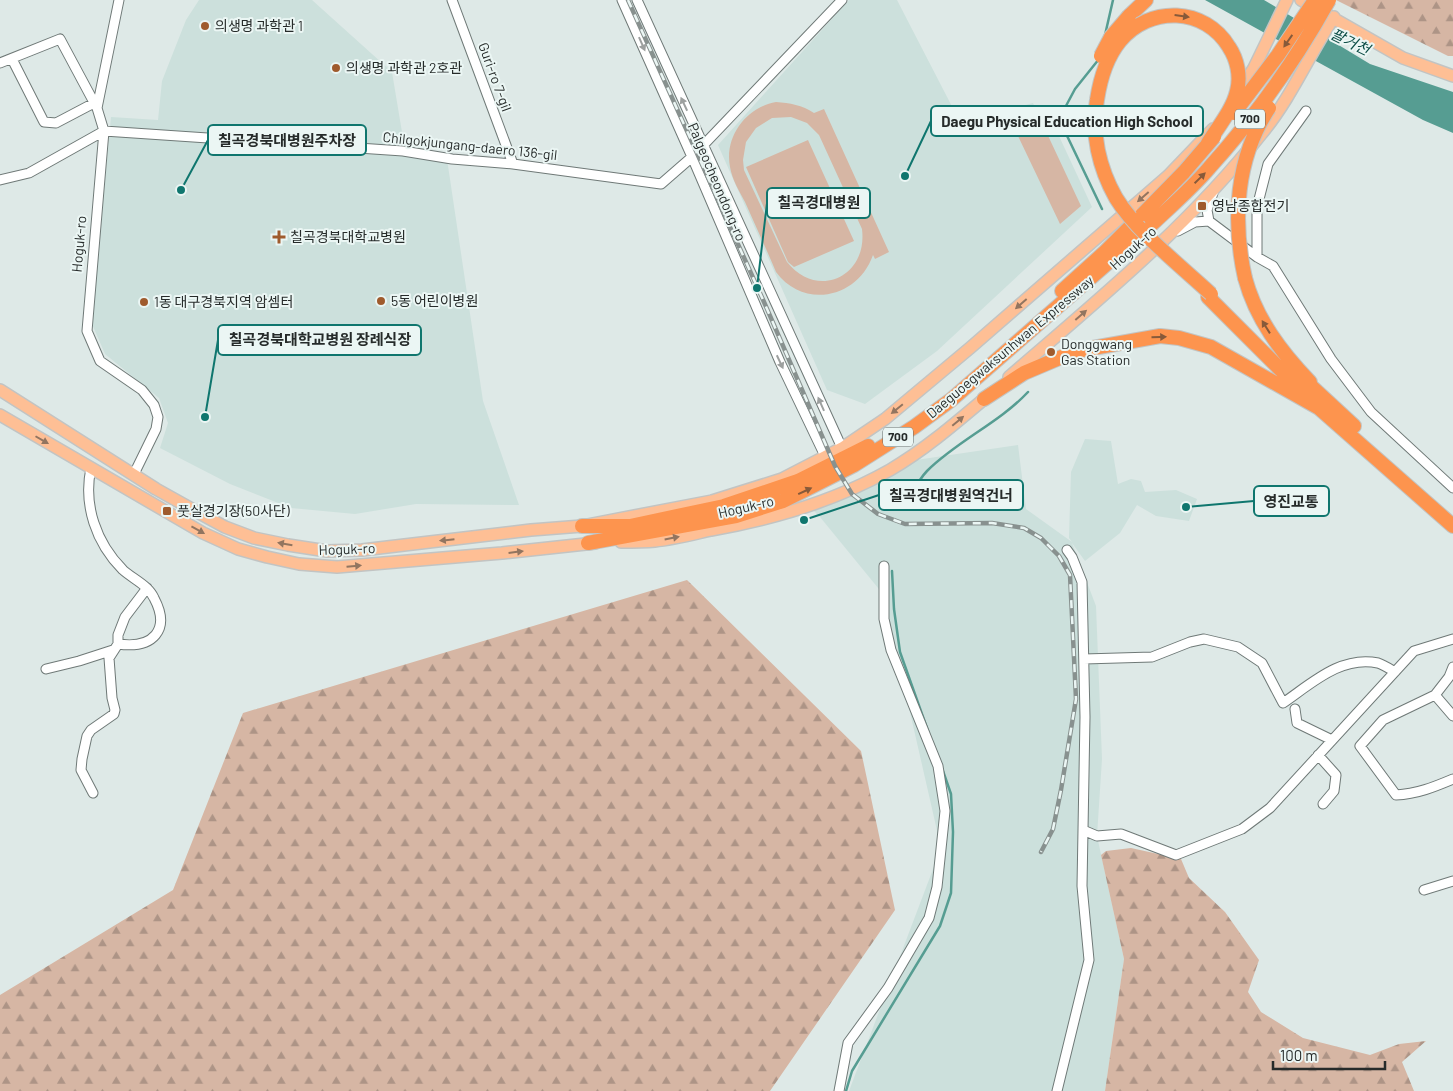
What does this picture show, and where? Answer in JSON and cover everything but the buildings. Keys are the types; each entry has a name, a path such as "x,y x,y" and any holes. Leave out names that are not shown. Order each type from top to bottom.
{"highway":[{"path":"1146,0 1111,37 1094,73 1087,96 1088,141 1104,187 1115,205 1151,245 1210,296"},
{"name":"Daeguoegwaksunhwan Expressway","path":"588,543 736,516 782,502 854,465 914,427 950,400 1148,219 1184,172 1259,82 1315,0"},
{"name":"Daeguoegwaksunhwan Expressway","path":"582,526 630,526 724,506 822,471 898,429 952,387 1098,259 1208,169 1259,108 1305,41 1329,0"},
{"path":"1208,143 1234,100 1237,91 1237,68 1228,45 1210,26 1186,16 1163,16 1145,21 1136,26 1120,40 1112,54 1100,84 1095,111 1098,154 1110,186 1122,207 1210,296 1453,526"},
{"path":"1305,41 1299,58 1260,121 1247,150 1242,170 1238,214 1240,248 1254,306 1275,342 1325,406 1453,516"},
{"path":"984,399 1024,373 1076,351 1160,336 1179,338 1211,346 1325,406"}],"main road":[{"path":"1301,0 1328,26 1403,58 1453,76"},
{"name":"Hoguk-ro","path":"0,390 156,489 225,528 254,538 327,550 362,550 521,531 582,526 712,501 745,492 782,478 842,448 886,419 1168,176 1219,122 1254,68 1286,3"},
{"name":"Hoguk-ro","path":"0,415 203,533 238,548 299,564 338,567 502,553 588,543 655,541 731,527 790,512 825,501 881,474 916,454 984,399 1165,240 1215,189 1264,131 1288,96 1328,26"},
{"path":"1254,68 1264,64 1271,65 1284,73 1287,80 1288,96"}],"street":[{"path":"96,105 119,0"},
{"name":"Guri-ro 7-gil","path":"452,0 512,164"},
{"name":"Palgeocheondong-ro","path":"622,0 780,362 825,456"},
{"name":"Palgeocheondong-ro","path":"637,0 842,448"},
{"name":"Chilgokjungang-daero 136-gil","path":"104,131 398,151 661,184 692,157 842,0"},
{"path":"0,63 60,39 96,105 104,131 29,173 0,180"},
{"path":"12,59 44,122 56,123 96,105"},
{"path":"1258,257 1256,206 1268,164 1306,111"},
{"name":"Hoguk-ro","path":"104,131 87,331 100,361 142,390 154,404 158,418 156,429 134,474"},
{"path":"1215,189 1209,199 1206,210 1209,221 1273,266 1331,359 1372,412 1453,488"},
{"path":"1165,240 1184,226 1194,222 1209,221"},
{"path":"46,669 79,661 116,647 142,644 153,637 160,627 162,616 154,596 112,557 92,520 88,504 87,485 91,468"},
{"path":"1057,1091 1088,960 1082,886 1086,717 1082,582 1072,557 1067,550"},
{"path":"839,1091 848,1043 888,988 929,918 937,887 944,811 938,766 891,650 884,619 884,566"},
{"path":"93,792 81,770 87,736 114,714 109,658 116,647 120,628 125,617 147,588"},
{"path":"1084,659 1152,657 1190,642 1204,639 1238,647 1262,662 1283,703 1333,668 1356,662 1378,663 1395,672"},
{"path":"1082,830 1097,836 1121,834 1176,855 1242,829 1270,808 1414,651 1453,639"},
{"path":"1453,667 1449,677 1435,695 1383,720 1360,746 1396,794 1408,794 1427,790 1453,779"},
{"path":"1435,695 1453,716"},
{"path":"1295,709 1297,724 1332,740"},
{"path":"1318,755 1336,775 1334,791 1323,804"},
{"path":"1424,890 1453,881"}],"shaded area":[{"name":"칠곡경북대학교병원","path":"199,0 312,0 392,72 404,144 407,149 447,159 483,401 519,505 416,504 355,514 291,508 230,484 160,448 168,423 159,398 105,354 92,324 111,117 158,120 162,81 186,20"},
{"path":"849,0 897,0 960,122 1033,103 1042,123 1052,121 1092,207 937,351 865,404 827,390 718,145"},
{"path":"1205,0 1264,0 1370,64 1453,92 1453,133 1423,120"},
{"path":"1085,439 1111,441 1118,484 1131,479 1141,481 1145,492 1176,490 1197,499 1189,521 1156,516 1137,505 1120,533 1085,561 1072,543 1096,606 1102,759 1097,836 1124,959 1105,1091 849,1091 941,848 883,594 809,506 916,460 1018,445 1026,509 1072,542 1069,538 1071,472"}],"green space":[{"path":"1336,0 1453,0 1453,56 1448,56"},
{"path":"776,102 791,104 814,113 824,109 889,252 875,259 873,255 866,270 843,289 829,294 815,295 801,291 788,284 776,272 734,180 729,156 734,134 747,117 765,105","holes":["791,117 807,123 819,135 862,229 862,246 857,260 849,271 838,278 825,281 812,280 799,273 787,262 744,170 743,160 746,142 756,128 772,118"]},
{"path":"1043,125 1081,206 1060,224 1018,136"},
{"path":"808,140 854,241 794,267 788,262 746,167"},
{"path":"687,580 861,751 895,910 770,1091 0,1091 0,995 173,890 243,713"},
{"path":"1131,848 1181,859 1189,878 1225,912 1259,960 1248,992 1261,1012 1303,1038 1370,1055 1399,1044 1426,1041 1402,1062 1414,1091 1105,1091 1124,959 1101,855 1106,851"}],"waterway":[{"path":"1105,35 1113,0"},
{"path":"1099,59 1075,89 1059,119 1102,209"},
{"path":"904,507 927,471 951,450 1017,403 1028,392"},
{"path":"892,571 894,609 900,652 928,731"},
{"path":"846,1091 852,1071 940,926 951,893 953,832 951,794 943,771"}],"railway":[{"path":"628,0 764,302 835,466 852,494 878,514 905,524 992,523 1024,528 1041,538 1059,556 1070,575 1076,699 1053,829 1041,852"}],"place":[{"name":"의생명 과학관 1","path":"205,26"},
{"name":"의생명 과학관 2호관","path":"336,68"},
{"name":"Daegu Physical Education High School","path":"905,176"},
{"name":"칠곡경북대병원주차장","path":"181,190"},
{"name":"영남종합전기","path":"1202,206"},
{"name":"칠곡경북대학교병원","path":"279,237"},
{"name":"칠곡경대병원","path":"757,288"},
{"name":"5동 어린이병원","path":"381,301"},
{"name":"1동 대구경북지역 암셈터","path":"144,302"},
{"name":"Donggwang Gas Station","path":"1051,352"},
{"name":"칠곡경북대학교병원 장례식장","path":"205,417"},
{"name":"영진교통","path":"1186,507"},
{"name":"풋살경기장(50사단)","path":"167,511"},
{"name":"칠곡경대병원역건너","path":"804,520"}],"water label":[{"name":"팔거천","path":"1350,42"}]}
